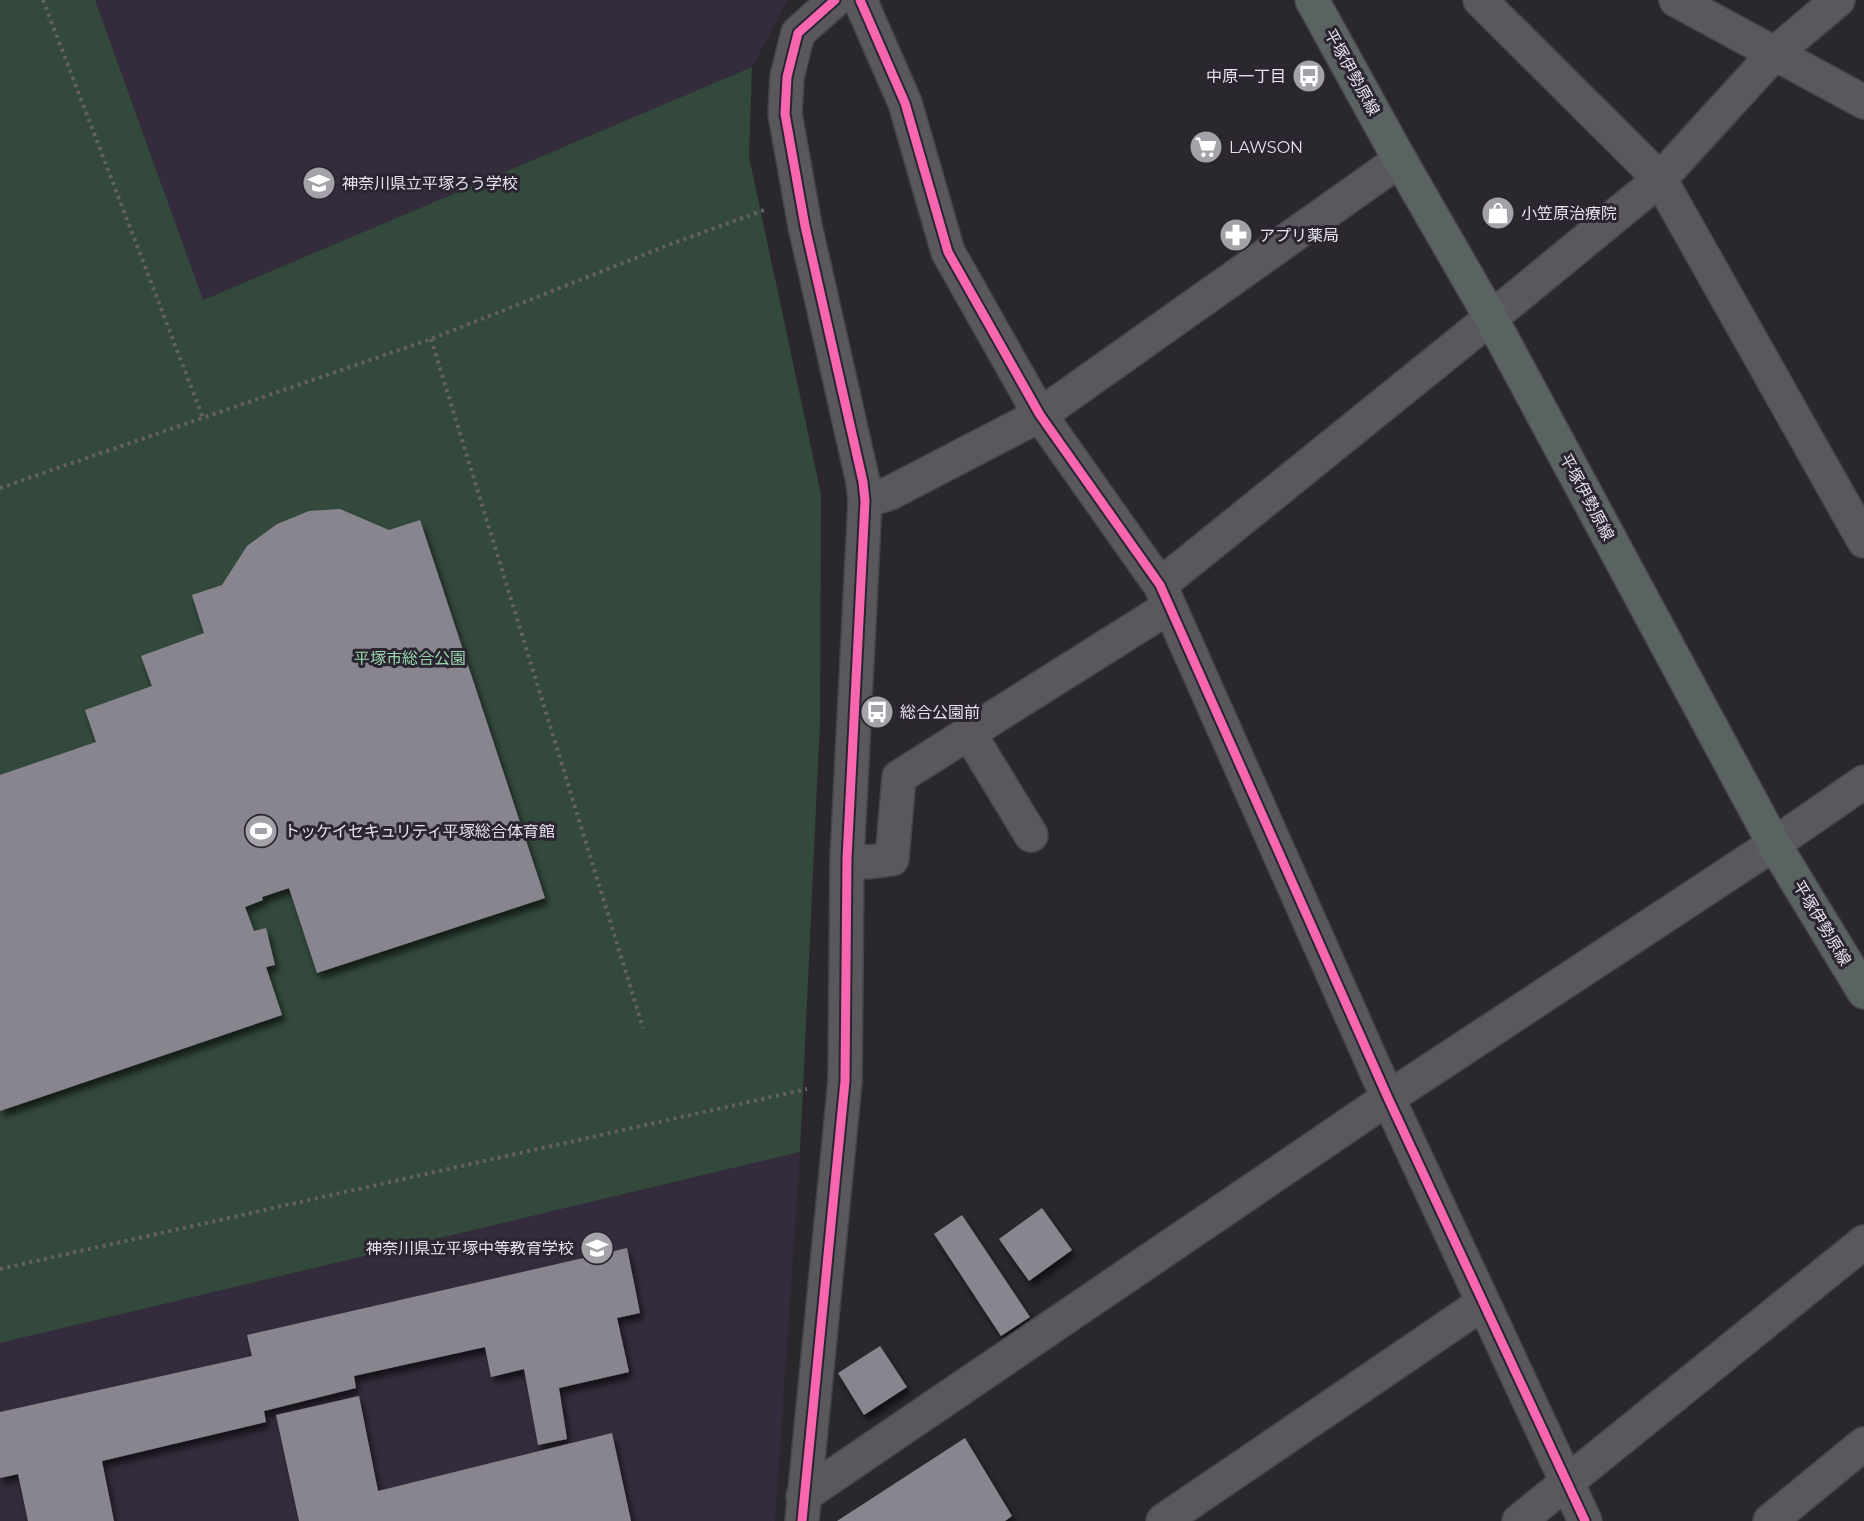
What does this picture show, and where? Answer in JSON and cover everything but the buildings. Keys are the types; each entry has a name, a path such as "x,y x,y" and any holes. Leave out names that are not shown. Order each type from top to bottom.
{"main road":[{"name":"平塚伊勢原線","path":"1312,0 1491,318 1774,844 1864,992"}],"street":[{"path":"802,1508 845,1081 847,859 865,501 863,482 805,226 785,114 787,77 798,33 836,0"},
{"path":"860,0 905,103 948,252 1040,415 1164,596 1388,1098 1585,1521"},
{"path":"1480,0 1660,179 1864,541"},
{"path":"1677,0 1864,102"},
{"path":"847,859 869,862 892,859 899,777 969,733 1164,596 1491,318 1660,179 1774,54 1838,0"},
{"path":"865,501 890,493 1040,415 1400,160"},
{"path":"969,733 1031,835"},
{"path":"802,1508 1388,1098 1774,844 1864,782"},
{"path":"1519,1521 1864,1242"},
{"path":"1163,1521 1483,1303"},
{"path":"1770,1521 1864,1444"}],"path":[{"path":"43,0 203,418"},
{"path":"0,488 431,339 660,248 768,208"},
{"path":"431,339 643,1028"},
{"path":"0,1269 810,1088"}],"shaded area":[{"name":"神奈川県立平塚ろう学校","path":"95,0 788,0 752,67 202,300"},
{"name":"神奈川県立平塚中等教育学校","path":"800,1152 775,1521 0,1521 0,1343"}],"green space":[{"name":"平塚市総合公園","path":"0,0 95,0 203,300 752,67 749,157 821,494 820,722 800,1152 0,1343"}],"cycle path":[{"path":"802,1521 845,1081 847,859 865,501 863,482 805,226 785,114 787,77 798,33 835,0"},
{"path":"860,0 905,103 948,252 1040,415 1160,585 1388,1098 1585,1521"}],"place":[{"name":"中原一丁目","path":"1309,76"},
{"name":"LAWSON","path":"1206,147"},
{"name":"神奈川県立平塚ろう学校","path":"319,183"},
{"name":"小笠原治療院","path":"1498,213"},
{"name":"アプリ薬局","path":"1236,235"},
{"name":"総合公園前","path":"877,712"},
{"name":"トッケイセキュリティ平塚総合体育館","path":"261,831"},
{"name":"神奈川県立平塚中等教育学校","path":"597,1248"}]}
